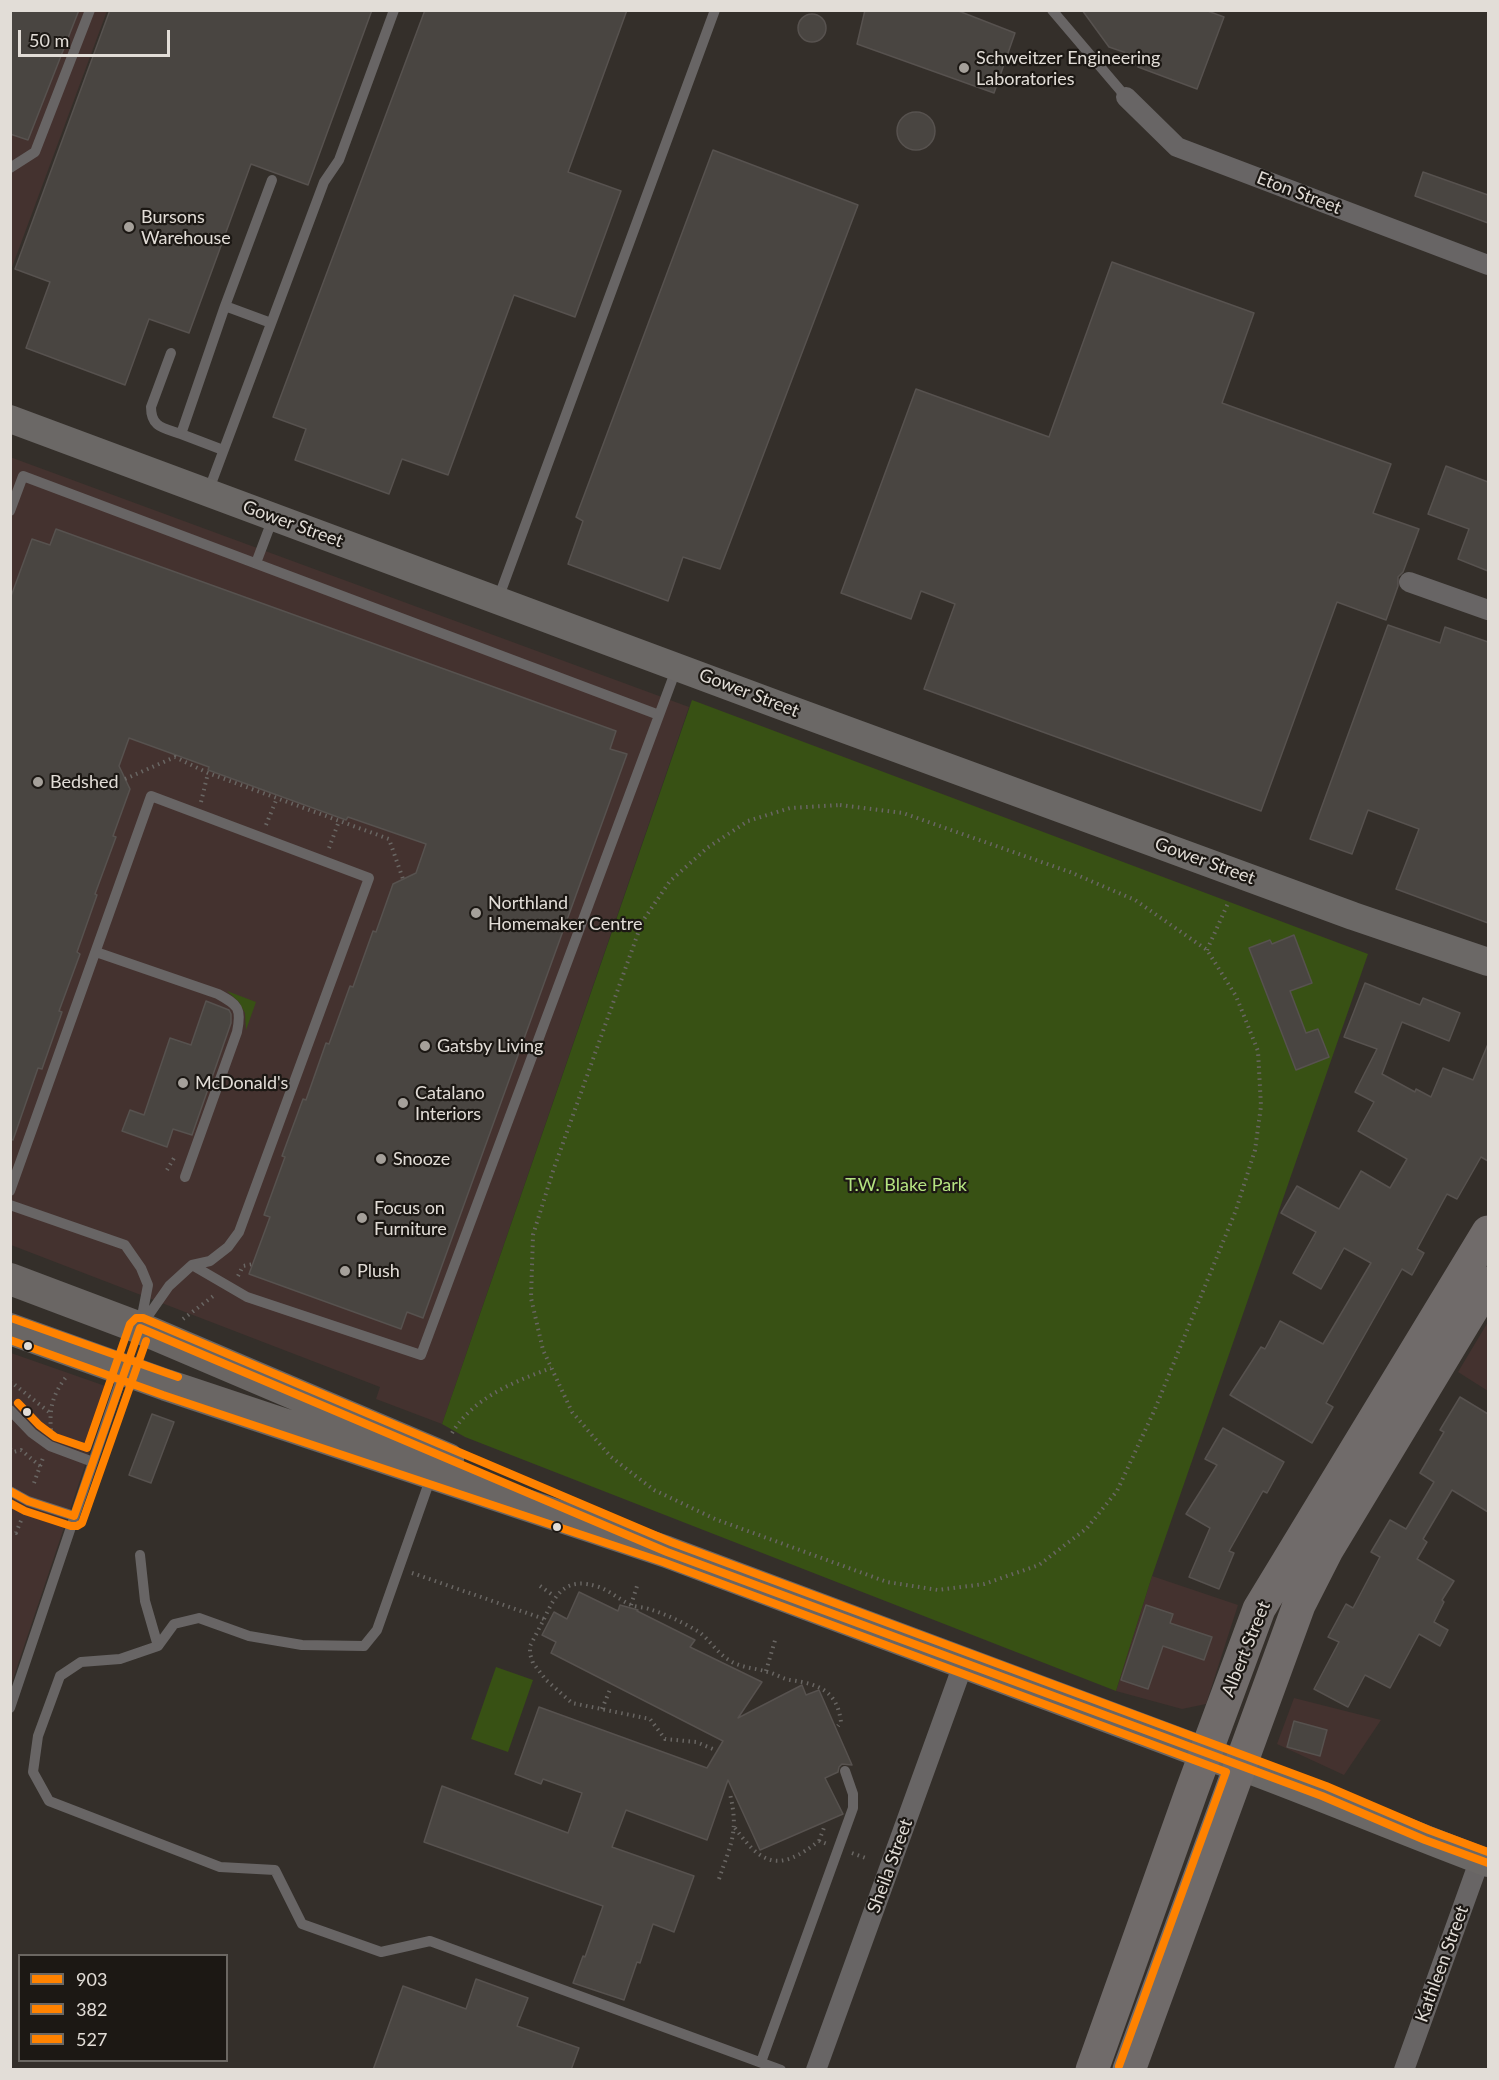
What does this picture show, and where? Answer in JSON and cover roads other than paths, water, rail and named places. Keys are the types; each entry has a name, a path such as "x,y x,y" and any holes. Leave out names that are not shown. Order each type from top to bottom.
{"highway":[{"name":"Albert Street","path":"1129,2070 1299,1605 1315,1542 1488,1232"},
{"name":"Albert Street","path":"1092,2070 1259,1609 1315,1542 1488,1283"}],"main road":[{"path":"10,1279 140,1328 666,1552"},
{"path":"124,1370 140,1328"},
{"path":"10,1329 124,1370 666,1552 1239,1766"}],"street":[{"name":"Eton Street","path":"1126,97 1177,147 1488,265"},
{"name":"Gower Street","path":"10,420 1322,904 1488,962"},
{"path":"1409,582 1488,610"},
{"name":"Sheila Street","path":"816,2070 964,1662"},
{"path":"1239,1766 1322,1796 1425,1840 1484,1861"},
{"name":"Kathleen Street","path":"1404,2070 1484,1861"}],"lane":[{"path":"10,168 36,152 90,10"},
{"path":"207,492 324,182 339,160 394,10"},
{"path":"498,599 715,10"},
{"path":"1052,10 1126,97"},
{"path":"181,434 272,180"},
{"path":"225,306 271,323"},
{"path":"171,353 151,407 153,421 158,426 223,450"},
{"path":"10,511 23,476 659,715"},
{"path":"256,563 274,517"},
{"path":"192,1265 247,1297 421,1355 677,667"},
{"path":"10,1191 151,796 369,878 239,1232 228,1247 210,1262 192,1265 169,1286 140,1328"},
{"path":"96,952 218,994 233,1002 238,1008 240,1016 237,1032 185,1177"},
{"path":"10,1205 125,1245 141,1268 148,1285 140,1328"},
{"path":"11,1707 124,1370"},
{"path":"10,1410 32,1433 50,1446 93,1462"},
{"path":"432,1473 377,1630 364,1646 302,1645 249,1636 199,1618 174,1624 158,1646 120,1659 81,1662 60,1676 38,1736 33,1772 49,1801 220,1867 275,1870 302,1924 381,1952 430,1941 781,2070"},
{"path":"10,1491 28,1501 74,1516"},
{"path":"140,1554 145,1601 158,1646"},
{"path":"761,2062 854,1808 853,1794 845,1771"}],"place":[{"name":"Schweitzer Engineering Laboratories","path":"964,68"},
{"name":"Bursons Warehouse","path":"129,227"},
{"name":"Bedshed","path":"38,782"},
{"name":"Northland Homemaker Centre","path":"476,913"},
{"name":"Gatsby Living","path":"425,1046"},
{"name":"McDonald's","path":"183,1083"},
{"name":"Catalano Interiors","path":"403,1103"},
{"name":"Snooze","path":"381,1159"},
{"name":"Focus on Furniture","path":"362,1218"},
{"name":"Plush","path":"345,1271"}],"park label":[{"name":"T.W. Blake Park","path":"906,1185"}]}
